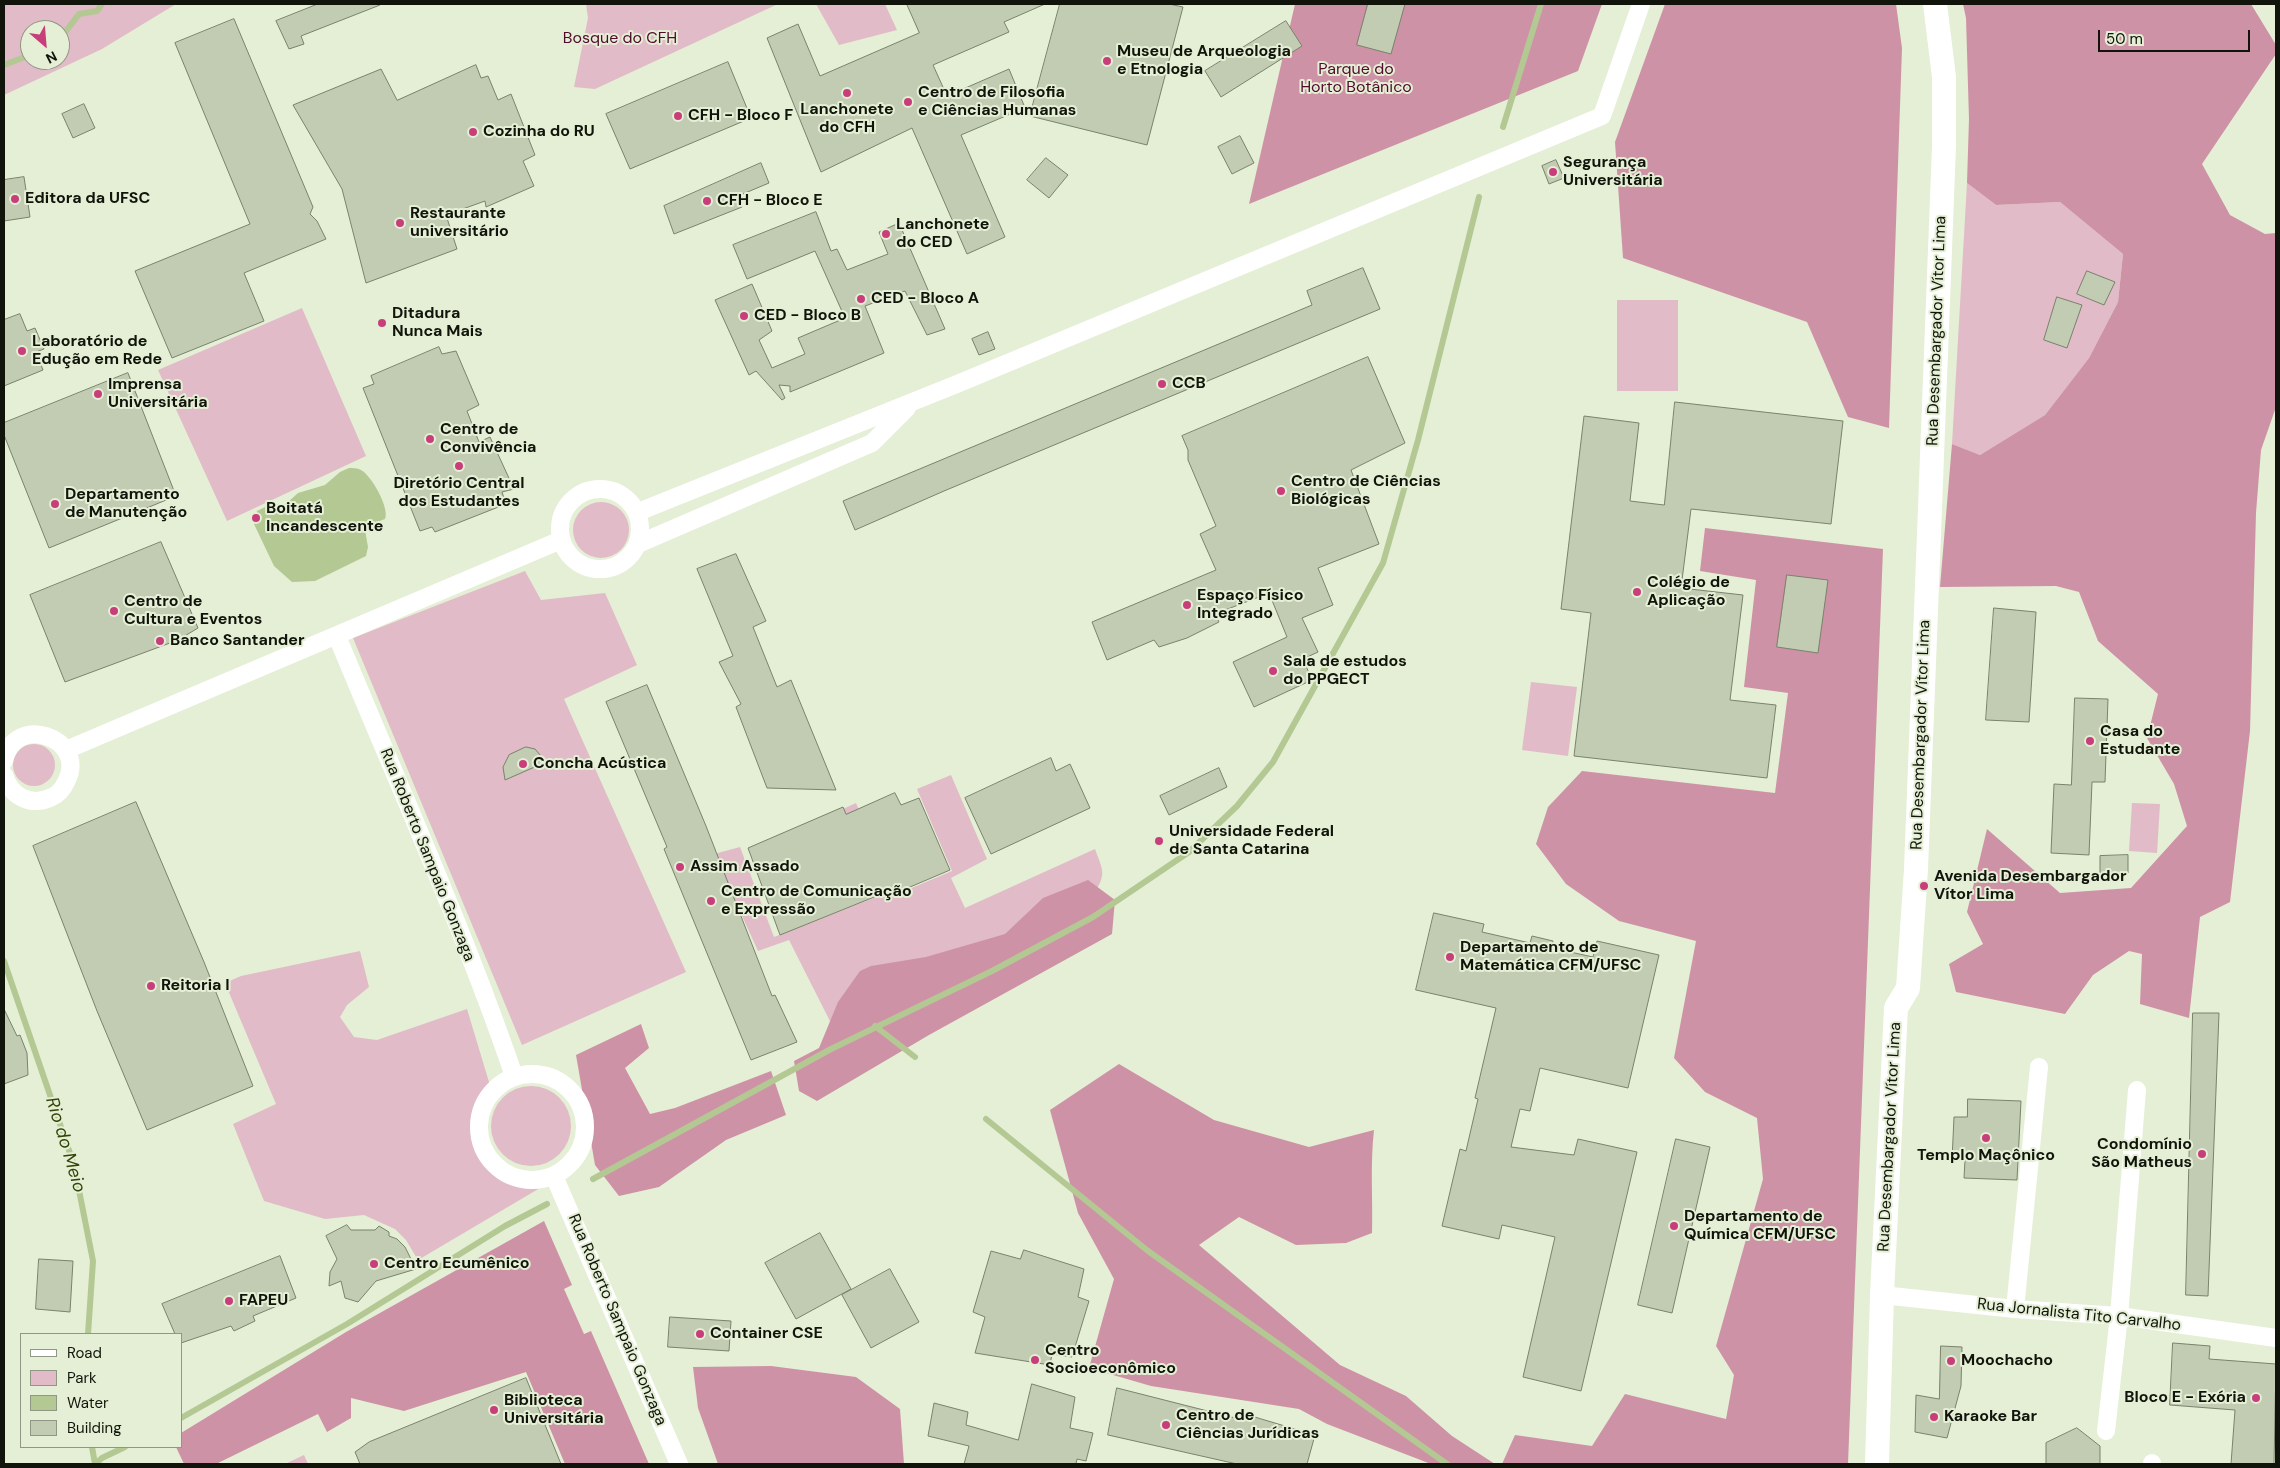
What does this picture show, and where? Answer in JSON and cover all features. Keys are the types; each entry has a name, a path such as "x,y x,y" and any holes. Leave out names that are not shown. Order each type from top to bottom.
{"main road":[{"name":"Rua Desembargador Vítor Lima","path":"1877,1464 1882,1295 1896,1008 1908,988 1916,869 1944,146 1944,77 1935,4"}],"street":[{"path":"638,512 912,403 1602,116 1641,4"},
{"path":"638,544 872,443 912,403"},
{"path":"600,488 612,490 631,502 638,512 641,528 638,544 626,560 618,566 604,569 590,568 578,562 568,553 562,540 560,528 562,516 577,496 588,490 600,488"},
{"path":"66,750 562,540"},
{"name":"Rua Roberto Sampaio Gonzaga","path":"336,636 446,897 514,1076"},
{"path":"4,761 11,746 29,734 50,737 66,750 70,763 70,776 64,787 55,796 43,801 30,801 18,796 9,788 4,776"},
{"path":"2015,1309 2039,1067"},
{"path":"544,1075 559,1081 572,1091 581,1105 585,1130 578,1154 568,1166 554,1176 536,1180 517,1178 500,1170 487,1156 479,1135 481,1112 492,1092 514,1076 544,1075"},
{"path":"2106,1431 2119,1316 2137,1090"},
{"name":"Rua Roberto Sampaio Gonzaga","path":"554,1176 679,1464"},
{"name":"Rua Jornalista Tito Carvalho","path":"1882,1295 2015,1309 2119,1316 2276,1338"}],"green space":[{"path":"4,4 176,4 102,49 70,64 70,20 20,20 20,70 57,70 4,95"},
{"name":"Bosque do CFH","path":"586,4 778,4 595,89 574,87 588,18"},
{"path":"816,4 885,4 897,30 839,45"},
{"name":"Parque do Horto Botânico","path":"1295,4 1602,4 1578,71 1249,204"},
{"path":"1665,4 1896,4 1902,48 1889,428 1848,417 1807,322 1623,258 1615,142"},
{"path":"1963,4 2251,4 2276,45 2276,54 2202,164 2230,215 2265,234 2276,233 2276,407 2261,450 2256,513 2250,731 2230,902 2200,917 2189,1018 2140,1004 2142,954 2129,951 2093,975 2065,1014 1956,992 1949,964 1983,944 1967,912 1987,829 2060,893 2131,888 2187,826 2174,784 2147,738 2158,694 2098,641 2079,592 2056,586 1940,587 1952,444 1980,455 2045,415 2089,358 2118,302 2123,254 2060,202 1996,205 1967,183 1969,119 1966,18"},
{"path":"1967,183 1996,205 2060,202 2123,254 2118,302 2089,358 2045,415 1980,455 1952,444"},
{"path":"1617,300 1678,300 1678,391 1617,391"},
{"path":"302,308 366,456 227,521 158,370"},
{"path":"596,502 606,502 621,510 627,519 629,530 627,541 621,550 606,558 596,558 585,553 578,546 573,535 573,525 578,514 585,507"},
{"path":"1705,528 1883,549 1848,1464 1502,1464 1515,1435 1592,1446 1625,1394 1726,1419 1734,1375 1716,1346 1763,1179 1757,1118 1705,1092 1674,1058 1696,941 1619,921 1566,884 1536,844 1548,807 1582,771 1775,793 1788,693 1744,687 1756,580 1700,571"},
{"path":"525,571 541,600 605,593 637,665 564,699 686,972 522,1045 353,638"},
{"path":"1531,682 1577,687 1568,756 1522,750"},
{"path":"30,744 38,744 49,750 55,765 49,780 38,786 30,786 19,780 13,769 13,761 19,750"},
{"path":"951,775 987,859 951,878 965,908 1095,849 1102,868 1100,882 1093,895 839,1039 789,940 758,951 714,854 740,847 774,937 876,897 843,809 856,803 895,895 952,871 917,789"},
{"path":"2132,803 2160,804 2157,853 2129,851"},
{"path":"1088,880 1115,900 1112,934 929,1035 817,1101 799,1091 794,1061 819,1048 838,1002 860,971 871,966 926,957 1005,934 1043,898"},
{"path":"360,951 369,987 347,1005 340,1017 354,1037 377,1040 467,1009 492,1092 484,1105 479,1123 482,1143 486,1153 507,1174 523,1180 536,1180 540,1188 418,1260 406,1240 395,1229 364,1215 325,1219 264,1201 233,1124 276,1104 225,983 241,976"},
{"path":"641,1024 649,1048 625,1068 650,1114 675,1108 771,1071 786,1115 726,1140 659,1187 619,1196 595,1165 576,1055"},
{"path":"1119,1064 1214,1120 1309,1147 1374,1130 1372,1233 1346,1243 1296,1245 1239,1217 1199,1245 1340,1365 1406,1396 1452,1436 1495,1464 1431,1464 1327,1424 1299,1409 1151,1386 1089,1368 1114,1279 1078,1213 1050,1110"},
{"path":"531,1086 546,1089 559,1098 568,1111 571,1126 568,1141 559,1154 546,1163 531,1166 516,1163 503,1154 494,1141 491,1126 494,1111 503,1098 516,1089"},
{"path":"544,1221 572,1285 564,1289 584,1334 591,1331 649,1464 565,1464 526,1372 404,1411 351,1398 351,1418 327,1432 318,1414 216,1464 184,1464 176,1448 182,1448 182,1432 346,1332"},
{"path":"771,1366 856,1377 900,1409 904,1464 718,1464 698,1408 693,1367"},
{"path":"304,1455 308,1464 285,1464"}],"water":[{"path":"349,468 357,468 370,478 379,492 385,507 385,519 369,525 365,530 368,547 366,556 315,581 292,582 274,566 254,524 257,511 271,504 286,504 298,493 325,485 340,472"}],"building":[{"path":"318,4 380,5 301,36 304,44 289,49 276,21"},
{"name":"Centro de Filosofia e Ciências Humanas","path":"907,4 1045,4 1004,22 1009,32 933,65 947,96 1009,69 1028,115 1015,112 961,135 1005,237 967,254 912,128 821,172 767,38 798,24 820,76 919,33"},
{"name":"Museu de Arqueologia e Etnologia","path":"1060,4 1169,4 1183,7 1147,145 1030,116"},
{"path":"1368,4 1405,4 1391,54 1357,45"},
{"path":"234,19 313,207 310,214 317,221 326,239 244,273 264,321 172,358 135,271 250,224 175,43"},
{"path":"1286,21 1302,46 1221,97 1205,71"},
{"name":"CFH - Bloco F","path":"728,62 751,118 630,169 606,114"},
{"path":"476,65 481,78 488,76 498,100 511,94 535,155 523,161 534,186 486,207 485,201 446,215 457,249 366,283 342,189 293,105 381,69 397,100"},
{"path":"84,104 95,128 73,138 62,114"},
{"path":"1240,136 1254,163 1232,174 1218,147"},
{"path":"1046,158 1068,175 1049,198 1027,180"},
{"name":"Segurança Universitária","path":"1556,160 1564,178 1549,184 1542,166"},
{"name":"CFH - Bloco E","path":"761,163 769,183 738,196 742,207 674,234 664,206"},
{"name":"Editora da UFSC","path":"24,177 30,217 4,221 4,180"},
{"path":"816,212 831,251 837,249 847,270 888,254 879,232 899,223 945,329 927,335 905,291 865,306 884,353 790,392 790,386 779,385 785,398 782,400 756,371 749,375 715,300 752,284 772,331 759,340 772,368 805,354 798,338 845,318 815,251 747,279 733,245"},
{"name":"CCB","path":"1363,268 1380,309 855,530 843,501 1312,305 1307,291"},
{"path":"2087,271 2115,282 2104,305 2077,294"},
{"path":"2057,297 2082,305 2067,348 2044,340"},
{"name":"Laboratório de Edução em Rede","path":"20,314 27,331 35,328 44,349 36,352 43,370 4,386 4,320"},
{"path":"988,332 995,349 979,355 972,339"},
{"name":"Centro de Convivência","path":"439,347 442,354 456,351 479,405 467,411 479,442 490,437 514,489 502,492 506,504 435,532 432,527 420,531 363,388 374,384 371,376"},
{"name":"Centro de Ciências Biológicas","path":"1368,357 1405,443 1351,470 1379,544 1318,568 1333,605 1302,618 1318,652 1303,659 1312,680 1254,707 1233,662 1287,637 1269,593 1215,614 1219,622 1187,638 1159,647 1154,640 1107,660 1092,622 1216,570 1200,534 1216,526 1188,460 1188,450 1182,436"},
{"path":"128,373 176,496 49,548 4,435 4,423"},
{"name":"Colégio de Aplicação","path":"1675,402 1843,421 1831,524 1691,509 1681,588 1743,595 1730,700 1776,705 1767,778 1574,756 1591,613 1561,609 1584,416 1639,423 1630,501 1664,505"},
{"name":"Centro de Cultura e Eventos","path":"161,542 198,628 178,640 65,682 30,595"},
{"path":"736,554 766,621 753,627 777,687 791,680 836,790 767,788 736,707 741,704 719,662 733,656 697,569"},
{"path":"1787,575 1828,580 1818,653 1777,647"},
{"path":"1994,608 2036,612 2029,722 1986,720"},
{"name":"Centro de Comunicação e Expressão","path":"647,685 706,826 772,996 775,995 797,1042 751,1060 664,849 667,847 606,702"},
{"name":"Casa do Estudante","path":"2075,698 2108,699 2105,782 2092,782 2089,855 2051,853 2054,784 2071,785"},
{"name":"Concha Acústica","path":"526,747 535,749 546,762 505,780 503,767 509,755"},
{"path":"1051,758 1056,771 1070,764 1090,808 991,854 965,798"},
{"path":"1219,768 1227,787 1169,815 1160,796"},
{"path":"895,793 901,805 919,798 950,870 896,893 894,889 780,935 748,848 843,807 846,814"},
{"name":"Reitoria I","path":"136,802 204,962 253,1086 147,1130 97,1011 33,846"},
{"path":"2128,855 2128,873 2100,873 2100,856"},
{"path":"1434,913 1484,924 1482,932 1530,943 1532,936 1553,941 1552,948 1593,957 1597,941 1659,955 1628,1088 1540,1068 1530,1111 1520,1109 1511,1147 1574,1155 1578,1139 1637,1152 1581,1391 1523,1377 1555,1237 1502,1225 1499,1239 1442,1226 1460,1149 1466,1151 1478,1099 1475,1098 1496,1008 1416,990"},
{"path":"4,1009 17,1036 20,1035 27,1053 28,1075 4,1084"},
{"name":"Condomínio São Matheus","path":"2193,1013 2219,1013 2208,1296 2186,1295"},
{"name":"Templo Maçônico","path":"1968,1099 2021,1101 2017,1180 1964,1178 1965,1160 1952,1160 1954,1117 1967,1117"},
{"name":"Departamento de Química CFM/UFSC","path":"1676,1139 1710,1147 1672,1313 1638,1305"},
{"name":"Centro Ecumênico","path":"347,1225 351,1230 375,1230 379,1226 389,1232 389,1236 397,1239 405,1247 416,1269 376,1281 358,1302 345,1298 341,1281 329,1286 330,1272 337,1259 326,1236"},
{"path":"820,1233 851,1289 796,1319 765,1263"},
{"path":"1024,1250 1084,1269 1078,1297 1089,1301 1072,1357 1052,1354 1050,1365 975,1353 985,1317 973,1312 991,1251 1020,1259"},
{"name":"FAPEU","path":"280,1256 296,1298 253,1316 255,1321 234,1331 231,1326 182,1343 182,1333 175,1333 162,1304"},
{"path":"39,1259 73,1261 70,1312 36,1309"},
{"path":"890,1269 919,1322 871,1348 842,1295"},
{"name":"Container CSE","path":"670,1317 731,1321 729,1351 668,1347"},
{"path":"2173,1343 2210,1346 2209,1359 2276,1364 2274,1464 2231,1464 2235,1410 2170,1405"},
{"path":"1941,1346 1962,1347 1961,1386 1947,1438 1915,1432 1916,1395 1939,1399"},
{"name":"Biblioteca Universitária","path":"526,1378 561,1464 360,1464 355,1452 369,1442"},
{"path":"1032,1384 1075,1397 1070,1428 1093,1433 1086,1461 1077,1459 1076,1464 964,1464 969,1446 928,1436 934,1403 968,1412 966,1425 1018,1440"},
{"name":"Centro de Ciências Jurídicas","path":"1117,1388 1243,1420 1248,1415 1315,1435 1307,1464 1237,1464 1108,1435"},
{"path":"2077,1428 2100,1446 2100,1464 2046,1464 2046,1443"}],"waterway":[{"path":"70,26 79,14 97,11 102,4"},
{"path":"1503,127 1541,4"},
{"path":"4,65 20,59"},
{"path":"593,1179 831,1049 992,971 1093,917 1189,852 1237,806 1273,762 1383,563 1418,440 1479,197"},
{"name":"Rio do Meio","path":"4,961 74,1165 93,1261 88,1333"},
{"path":"875,1026 915,1057"},
{"path":"986,1119 1148,1251 1447,1464"},
{"path":"182,1417 347,1324 505,1226 547,1204"},
{"name":"Rio do Meio","path":"92,1448 95,1464"},
{"path":"95,1464 102,1458 123,1448"}],"place":[{"name":"Museu de Arqueologia e Etnologia","path":"1107,61"},
{"name":"Lanchonete do CFH","path":"847,93"},
{"name":"Centro de Filosofia e Ciências Humanas","path":"908,102"},
{"name":"CFH - Bloco F","path":"678,116"},
{"name":"Cozinha do RU","path":"473,132"},
{"name":"Segurança Universitária","path":"1553,172"},
{"name":"Editora da UFSC","path":"15,199"},
{"name":"CFH - Bloco E","path":"707,201"},
{"name":"Restaurante universitário","path":"400,223"},
{"name":"Lanchonete do CED","path":"886,234"},
{"name":"CED - Bloco A","path":"861,299"},
{"name":"CED - Bloco B","path":"744,316"},
{"name":"Ditadura Nunca Mais","path":"382,323"},
{"name":"Laboratório de Edução em Rede","path":"22,351"},
{"name":"CCB","path":"1162,384"},
{"name":"Imprensa Universitária","path":"98,394"},
{"name":"Centro de Convivência","path":"430,439"},
{"name":"Diretório Central dos Estudantes","path":"459,466"},
{"name":"Centro de Ciências Biológicas","path":"1281,491"},
{"name":"Departamento de Manutenção","path":"55,504"},
{"name":"Boitatá Incandescente","path":"256,518"},
{"name":"Colégio de Aplicação","path":"1637,592"},
{"name":"Espaço Físico Integrado","path":"1187,605"},
{"name":"Centro de Cultura e Eventos","path":"114,611"},
{"name":"Banco Santander","path":"160,641"},
{"name":"Sala de estudos do PPGECT","path":"1273,671"},
{"name":"Casa do Estudante","path":"2090,741"},
{"name":"Concha Acústica","path":"523,764"},
{"name":"Universidade Federal de Santa Catarina","path":"1159,841"},
{"name":"Assim Assado","path":"680,867"},
{"name":"Avenida Desembargador Vítor Lima","path":"1924,886"},
{"name":"Centro de Comunicação e Expressão","path":"711,901"},
{"name":"Departamento de Matemática CFM/UFSC","path":"1450,957"},
{"name":"Reitoria I","path":"151,986"},
{"name":"Templo Maçônico","path":"1986,1138"},
{"name":"Condomínio São Matheus","path":"2202,1154"},
{"name":"Departamento de Química CFM/UFSC","path":"1674,1226"},
{"name":"Centro Ecumênico","path":"374,1264"},
{"name":"FAPEU","path":"229,1301"},
{"name":"Container CSE","path":"700,1334"},
{"name":"Centro Socioeconômico","path":"1035,1360"},
{"name":"Moochacho","path":"1951,1361"},
{"name":"Bloco E - Exória","path":"2256,1398"},
{"name":"Biblioteca Universitária","path":"494,1410"},
{"name":"Karaoke Bar","path":"1934,1417"},
{"name":"Centro de Ciências Jurídicas","path":"1166,1425"}]}
